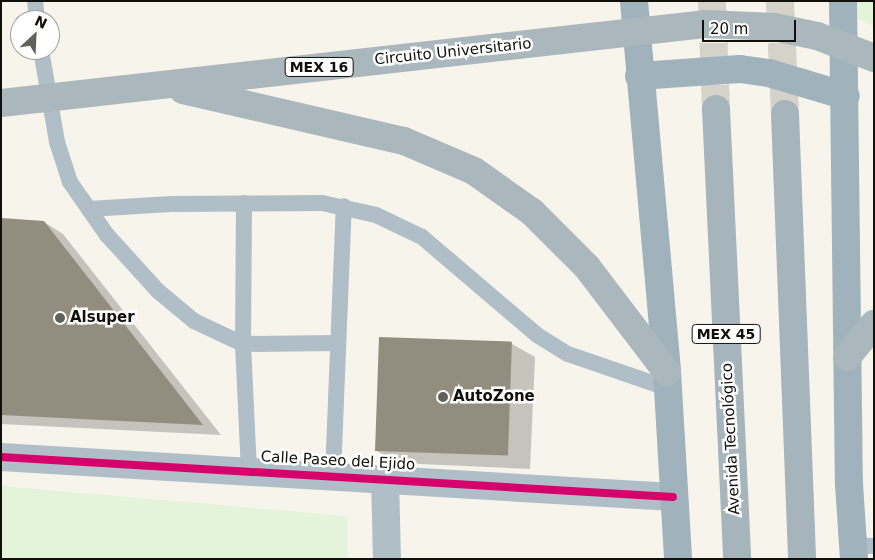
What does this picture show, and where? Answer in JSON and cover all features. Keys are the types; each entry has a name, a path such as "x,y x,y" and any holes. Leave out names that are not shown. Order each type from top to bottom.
{"highway":[{"name":"Circuito Universitario","path":"1,103 636,32 735,24 809,34 874,58"},
{"path":"162,85 404,141 474,171 532,212 587,267 667,380"},
{"path":"847,357 874,324"}],"main road":[{"path":"634,1 639,76 667,380 678,559"},
{"path":"843,1 846,96 847,357 860,550"},
{"path":"639,76 740,69 769,73 846,96"},
{"name":"Avenida Tecnológico","path":"716,109 737,559"},
{"path":"785,114 802,559"}],"street":[{"name":"Calle Paseo del Ejido","path":"1,457 385,478 673,497"},
{"path":"385,478 387,559"}],"lane":[{"path":"42,60 47,98 57,142 70,182 107,235 158,291 194,321 243,344 338,343"},
{"path":"89,209 244,202 344,206 376,215 422,237 536,335 568,354 667,380"},
{"path":"244,202 243,344 249,470"},
{"path":"333,475 344,206"}],"green space":[{"path":"857,1 874,1 874,26 858,19"},
{"path":"1,486 347,516 348,559 1,559"}],"building":[{"name":"Alsuper","path":"1,218 44,221 203,425 1,415"},
{"name":"AutoZone","path":"379,337 512,342 508,456 375,451"}],"tunnel":[{"path":"712,1 716,109"},
{"path":"780,1 785,114"}],"cycle path":[{"path":"1,457 673,497"}],"place":[{"name":"Alsuper","path":"60,318"},
{"name":"AutoZone","path":"443,397"}]}
